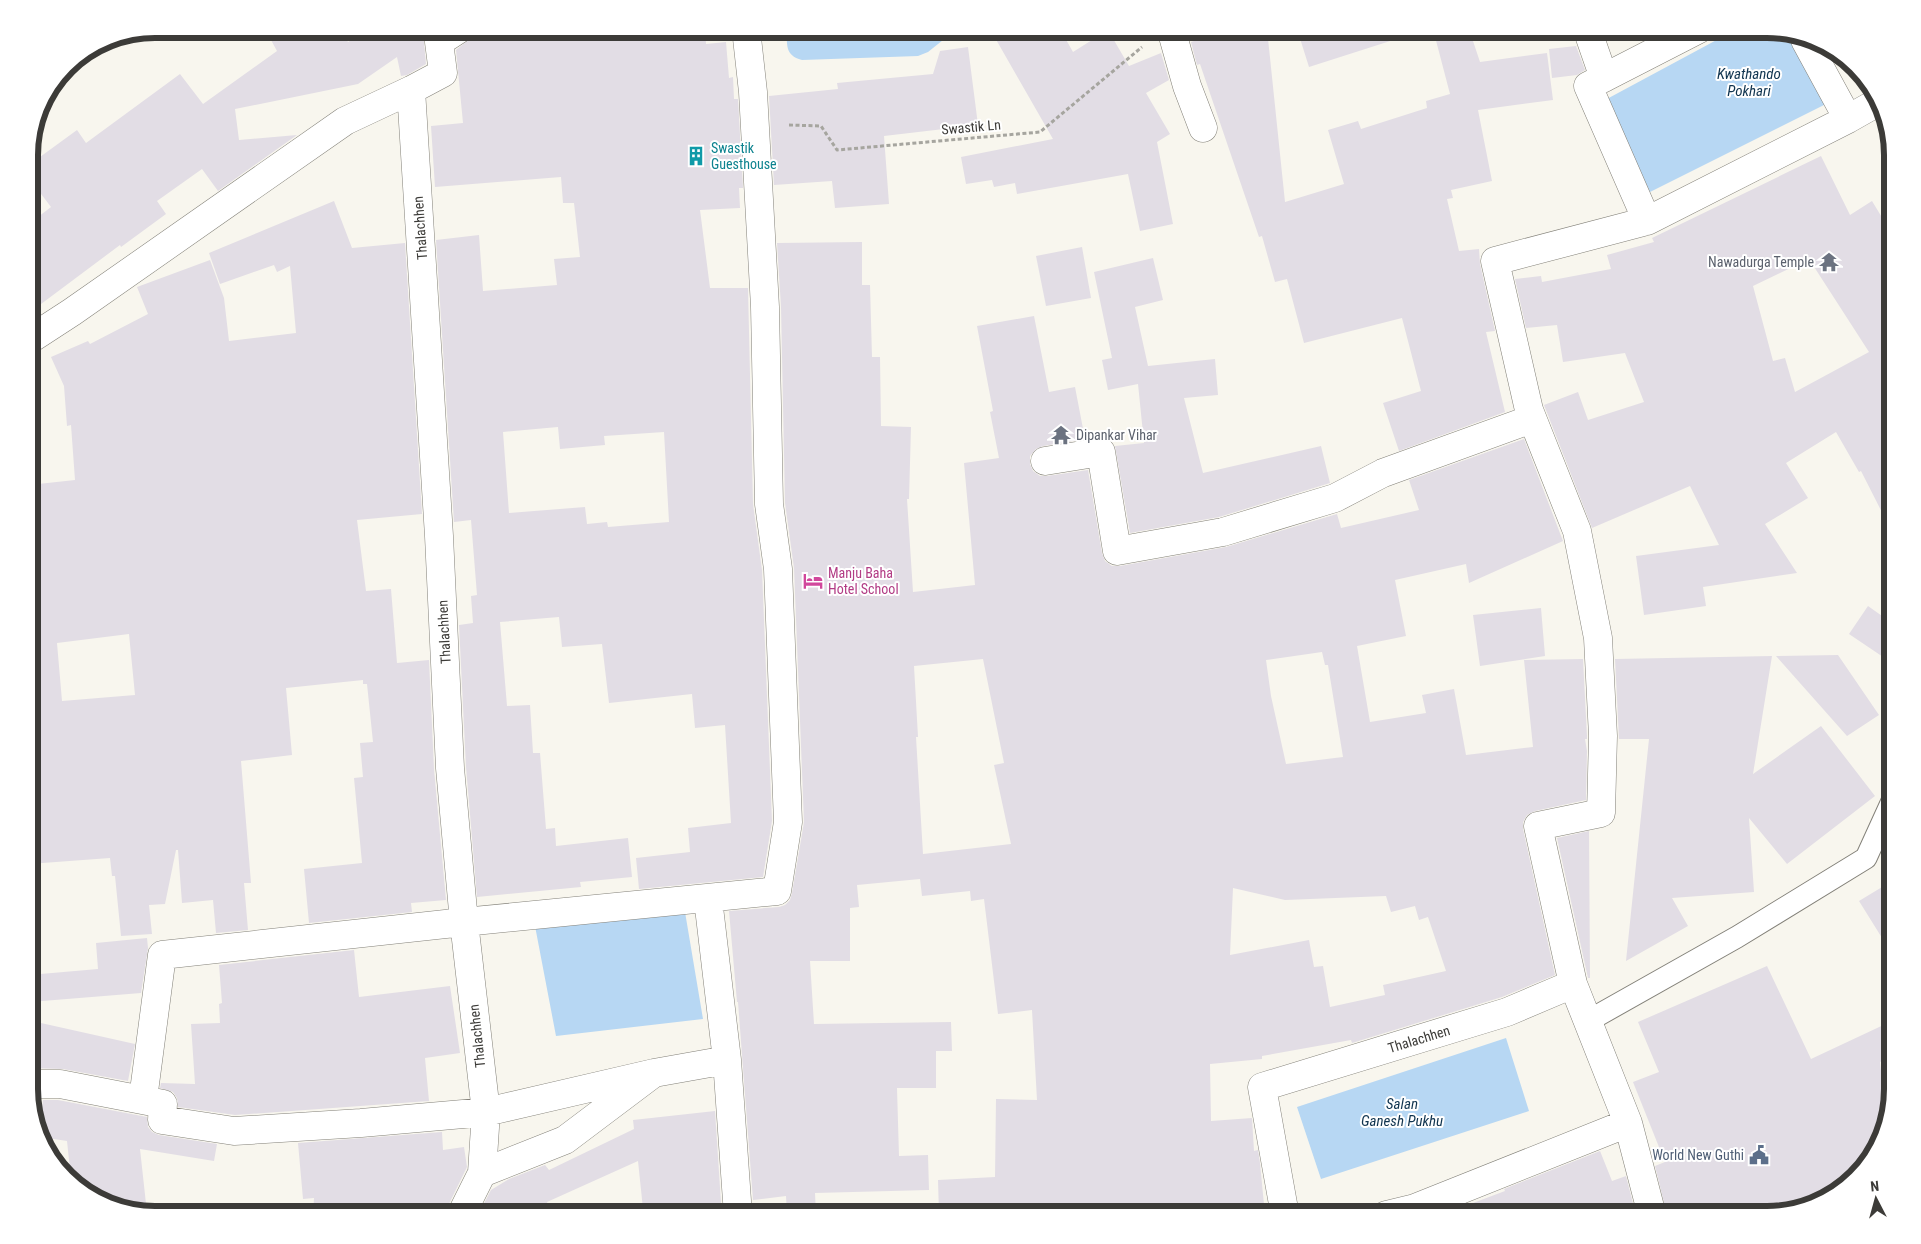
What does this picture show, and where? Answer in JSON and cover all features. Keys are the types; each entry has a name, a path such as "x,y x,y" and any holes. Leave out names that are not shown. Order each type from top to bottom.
{"street":[{"path":"38,334 345,121 411,90 443,72 439,42 445,38"},
{"path":"143,1100 162,955 464,922 778,891 788,822 778,569 769,504 765,307 753,92 747,38"},
{"path":"1162,38 1187,86 1203,128"},
{"path":"1590,38 1604,78"},
{"path":"1648,221 1588,86 1682,38"},
{"path":"1808,46 1848,119"},
{"name":"Thalachhen","path":"411,90 439,536 450,768 464,922 486,1112 482,1173"},
{"path":"1650,1206 1628,1123 1573,984 1538,826 1601,813 1603,736 1598,638 1577,531 1532,419 1495,261 1648,221 1873,105"},
{"path":"1045,461 1101,452 1117,551 1223,532 1336,498 1383,473 1532,419"},
{"path":"708,899 727,1060 737,1206"},
{"name":"Thalachhen","path":"1283,1206 1262,1087 1507,1012 1573,984"},
{"path":"38,1084 60,1084 163,1104 162,1120 234,1131 361,1123 486,1112 654,1072 727,1060"},
{"path":"466,1206 482,1173 565,1140 654,1072"},
{"path":"1420,1206 1628,1123"}],"lane":[{"path":"1588,1021 1737,937 1866,858 1884,819"}],"path":[{"name":"Swastik Ln","path":"755,123 821,126 837,150 1040,132 1156,38"}],"water":[{"path":"787,38 944,38 928,52 918,56 802,60 792,55 787,45"},
{"name":"Kwathando Pokhari","path":"1720,38 1774,38 1800,43 1832,101 1650,192 1605,100"},
{"path":"685,912 703,1019 556,1036 535,926"},
{"name":"Salan Ganesh Pukhu","path":"1506,1038 1529,1111 1321,1179 1297,1107"}],"building":[{"path":"270,38 346,38 348,42 354,38 425,38 426,64 407,75 401,76 397,57 358,84 235,109 239,140 297,135 218,191 202,169 157,201 166,214 121,247 120,245 38,306 38,217 51,207 38,190 38,158 77,130 86,143 180,74 203,104 277,51"},
{"path":"471,38 706,38 706,44 726,42 729,78 733,77 734,99 738,99 743,188 739,188 740,208 700,210 710,288 748,288 753,504 762,570 772,821 763,877 639,889 636,858 690,852 688,828 731,823 725,725 695,728 692,694 609,703 602,644 562,647 559,617 500,622 507,706 530,705 533,753 540,753 546,829 555,828 556,846 628,838 632,877 580,882 581,887 477,897 466,767 459,625 473,623 471,596 477,595 471,520 454,522 436,240 479,235 483,291 557,285 554,259 580,257 574,203 563,203 561,177 435,187 431,126 463,123 456,50","holes":["558,427 560,449 605,445 604,436 664,432 669,522 608,527 607,522 587,524 585,507 509,513 503,432"]},
{"path":"995,38 1065,38 1073,52 1095,38 1113,38 1129,66 1161,53 1169,80 1146,93 1170,134 1157,142 1173,224 1140,231 1128,174 1017,194 1015,183 994,187 992,180 966,184 961,157 1053,139"},
{"path":"1203,38 1268,38 1285,202 1344,184 1328,130 1358,121 1361,129 1427,108 1426,101 1450,94 1435,38 1472,38 1480,62 1547,53 1553,100 1478,110 1492,181 1451,190 1453,198 1447,199 1459,251 1479,249 1480,264 1495,331 1486,332 1505,412 1399,451 1383,403 1421,391 1402,318 1304,343 1287,279 1275,282 1262,236 1259,237 1200,64 1197,65 1191,42"},
{"path":"1300,38 1400,38 1309,67"},
{"path":"1576,46 1585,70 1577,75 1552,78 1549,49"},
{"path":"968,47 978,125 884,136 889,204 835,208 832,181 774,185 769,96 838,89 837,83 933,74 940,51"},
{"path":"1821,156 1850,215 1872,201 1884,221 1884,516 1861,471 1859,472 1836,432 1786,463 1808,498 1765,524 1797,573 1703,587 1706,606 1644,615 1636,556 1719,545 1690,486 1592,528 1544,405 1578,392 1588,420 1644,402 1625,353 1563,362 1557,325 1526,328 1515,279 1541,276 1542,282 1611,269 1607,255 1654,242 1652,238","holes":["1809,259 1869,352 1795,392 1785,358 1773,361 1753,286"]},
{"path":"334,201 352,248 405,243 422,514 357,520 366,591 391,589 397,663 429,660 434,769 446,900 411,903 412,912 309,923 304,869 362,863 354,778 363,777 360,743 373,742 367,684 363,684 363,680 286,688 292,755 241,761 251,883 244,883 248,930 216,933 213,900 182,903 178,850 176,850 165,904 149,905 152,934 121,936 115,876 112,876 110,858 38,863 38,484 75,480 71,425 67,426 64,386 51,357 88,341 90,344 148,314 137,287 210,260 224,298 229,341 296,333 290,266 277,272 274,265 220,284 209,253","holes":["129,634 135,695 62,701 57,643"]},
{"path":"862,242 862,285 870,285 872,357 880,357 881,426 911,427 909,499 907,499 913,592 975,585 964,463 999,458 990,412 993,411 977,326 1034,316 1049,392 1075,387 1085,439 1043,446 1036,449 1030,456 1030,464 1033,471 1040,476 1088,470 1102,553 1105,561 1112,566 1226,547 1337,514 1341,528 1419,510 1409,480 1524,439 1563,541 1469,583 1466,564 1395,580 1406,636 1357,646 1370,722 1426,713 1422,695 1454,689 1466,755 1533,747 1524,660 1583,659 1587,736 1587,739 1585,739 1587,751 1586,800 1535,811 1527,815 1523,822 1555,975 1502,997 1352,1043 1351,1040 1262,1056 1262,1059 1210,1064 1211,1121 1252,1118 1254,1151 1258,1150 1264,1206 939,1206 938,1180 995,1177 996,1099 1037,1100 1032,1010 998,1014 984,899 971,901 970,891 922,896 920,879 857,885 859,907 850,908 850,961 810,961 814,1024 951,1022 952,1051 936,1051 936,1088 897,1088 899,1156 928,1155 929,1190 815,1193 816,1206 787,1206 786,1196 753,1200 729,911 779,907 785,905 790,900 804,822 794,568 785,503 781,307 777,243","holes":["1322,652 1325,665 1328,665 1343,757 1286,764 1271,696 1266,660","983,659 1004,763 994,765 1011,844 923,854 914,666","1233,888 1285,900 1386,896 1391,912 1415,906 1419,920 1428,917 1446,971 1383,985 1385,995 1330,1007 1323,966 1314,967 1309,940 1230,955"]},
{"path":"1082,247 1091,298 1046,306 1036,256"},
{"path":"1153,258 1163,300 1135,307 1148,366 1215,359 1218,395 1184,398 1203,473 1321,446 1330,483 1219,517 1130,533 1115,446 1144,443 1138,384 1108,390 1102,360 1112,358 1094,272"},
{"path":"1868,606 1884,617 1884,658 1849,634"},
{"path":"1541,608 1545,656 1480,666 1473,615"},
{"path":"1838,655 1879,715 1847,736 1776,656"},
{"path":"1772,656 1753,774 1821,726 1875,796 1787,864 1749,818 1754,892 1672,898 1688,926 1626,961 1649,739 1619,739 1615,659"},
{"path":"1589,831 1590,978 1588,978 1557,838"},
{"path":"1884,886 1884,941 1859,901"},
{"path":"147,938 148,948 141,993 38,1001 38,974 98,969 96,943"},
{"path":"354,950 359,997 450,986 460,1053 425,1058 429,1101 235,1115 178,1107 177,1098 173,1092 160,1088 161,1083 195,1084 191,1024 220,1023 219,1004 222,1003 219,965"},
{"path":"1767,966 1811,1059 1884,1025 1884,1060 1880,1062 1884,1091 1881,1112 1871,1141 1864,1155 1844,1177 1825,1191 1797,1203 1767,1206 1665,1206 1655,1166 1665,1162 1633,1082 1659,1072 1638,1022"},
{"path":"38,1022 135,1044 128,1081 63,1069 38,1068"},
{"path":"43,1100 58,1100 147,1117 148,1127 152,1132 159,1135 217,1144 214,1161 140,1149 146,1206 132,1204 117,1200 89,1187 72,1172 70,1170 67,1141 48,1138 41,1117"},
{"path":"715,1111 721,1203 691,1206 643,1206 638,1161 547,1202 548,1206 483,1206 491,1190 509,1179 545,1165 549,1170 634,1129 633,1120"},
{"path":"442,1132 443,1150 464,1147 467,1167 448,1206 314,1206 314,1198 303,1199 298,1143"},
{"path":"1600,1151 1612,1181 1626,1176 1634,1206 1465,1206 1505,1191 1504,1189"}],"place":[{"name":"Swastik Guesthouse","path":"696,156"},
{"name":"Nawadurga Temple","path":"1829,262"},
{"name":"Dipankar Vihar","path":"1061,435"},
{"name":"Manju Baha Hotel School","path":"813,581"},
{"name":"World New Guthi","path":"1759,1155"}]}
